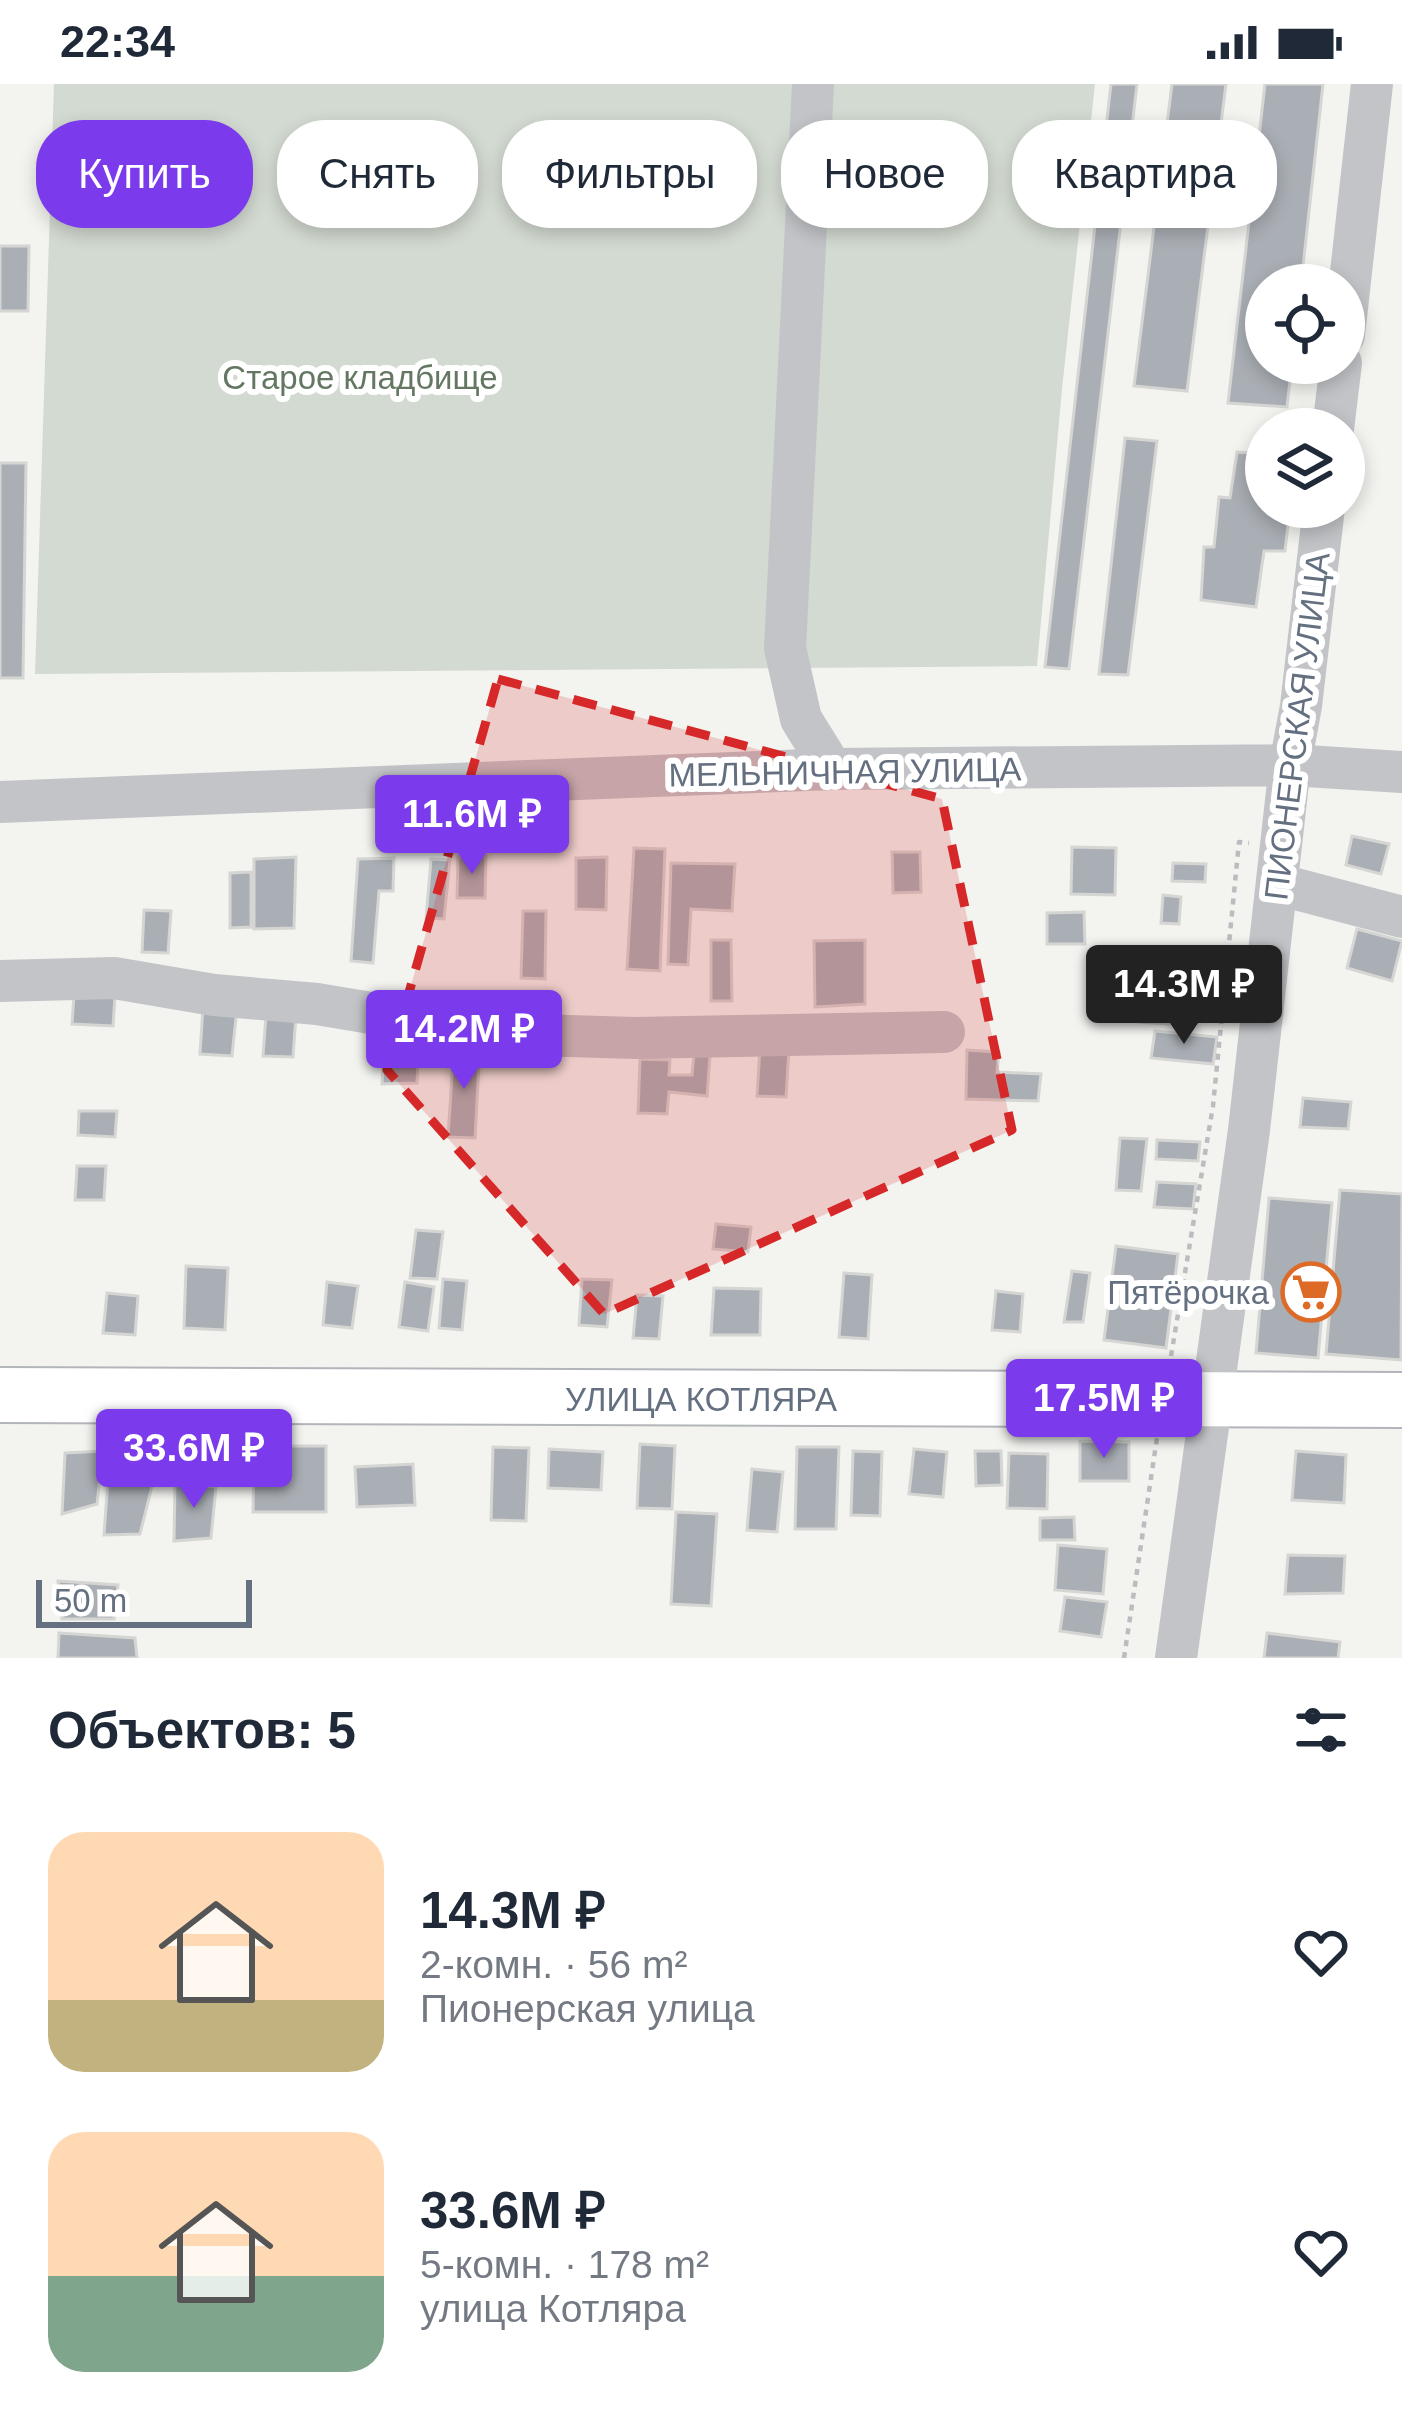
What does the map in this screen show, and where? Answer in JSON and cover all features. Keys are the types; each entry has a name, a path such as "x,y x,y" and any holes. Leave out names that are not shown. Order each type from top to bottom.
{"main road":[{"name":"УЛИЦА КОТЛЯРА","path":"0,1395 1402,1400"}],"street":[{"path":"814,84 785,648 801,719 832,769"},
{"path":"1358,264 1385,134 1372,84"},
{"name":"ПИОНЕРСКАЯ УЛИЦА","path":"1176,1658 1189,1399 1279,865 1322,528"},
{"name":"МЕЛЬНИЧНАЯ УЛИЦА","path":"0,802 832,769 1290,765 1402,772"},
{"path":"1279,865 1402,917"},
{"path":"0,981 114,978 214,995 317,1004 497,1034 635,1038 944,1032"}],"path":[{"path":"1124,1658 1189,1399 1239,842 1279,865"}],"highlighted area":[{"path":"498,679 942,799 1012,1130 604,1314 387,1070"}],"green space":[{"name":"Старое кладбище","path":"54,84 1095,84 1091,120 1012,120 1012,228 1079,228 1037,666 35,674 49,228 253,228 253,120 53,120"}],"building":[{"path":"1111,84 1137,84 1133,120 1107,120"},
{"path":"1172,84 1226,84 1221,120 1167,120"},
{"path":"1265,84 1323,84 1303,264 1245,264 1245,384 1290,384 1287,407 1228,403 1248,228 1277,228 1277,120 1261,120"},
{"path":"1095,228 1120,228 1069,669 1045,667"},
{"path":"1154,228 1208,228 1187,391 1134,386"},
{"path":"0,246 29,246 28,311 0,311"},
{"path":"1125,438 1157,441 1128,675 1099,674"},
{"path":"1237,452 1245,453 1245,528 1288,528 1285,551 1264,551 1256,607 1201,600 1204,547 1214,547 1219,497 1230,498"},
{"path":"0,463 26,463 23,678 0,678"},
{"path":"1352,836 1389,844 1381,874 1346,865"},
{"path":"1072,847 1116,848 1115,895 1071,894"},
{"path":"634,848 665,849 660,971 627,969"},
{"path":"892,852 920,852 921,892 893,893"},
{"path":"486,856 485,898 457,898 458,857"},
{"path":"296,857 294,928 254,929 254,859"},
{"path":"607,857 606,910 576,909 576,858"},
{"path":"394,858 393,891 379,891 373,963 351,961 358,859"},
{"path":"431,859 450,860 444,919 426,918"},
{"path":"671,863 735,864 732,911 691,909 688,965 668,964"},
{"path":"1173,863 1206,864 1205,882 1172,881"},
{"path":"251,872 251,927 230,928 230,873"},
{"path":"1163,895 1181,897 1179,924 1161,923"},
{"path":"144,910 171,911 168,953 142,952"},
{"path":"523,911 546,911 545,979 521,978"},
{"path":"1084,912 1085,944 1047,944 1047,913"},
{"path":"1357,929 1402,941 1392,981 1347,968"},
{"path":"711,940 731,940 732,1001 711,1001"},
{"path":"865,940 865,1004 815,1007 814,941"},
{"path":"1144,959 1211,964 1208,1011 1169,1008 1168,1024 1139,1022"},
{"path":"74,995 115,996 113,1026 72,1024"},
{"path":"203,1006 237,1008 232,1056 200,1054"},
{"path":"266,1015 296,1015 293,1057 263,1056"},
{"path":"1155,1031 1217,1037 1213,1064 1151,1058"},
{"path":"384,1037 419,1038 417,1083 382,1084"},
{"path":"454,1045 480,1046 475,1138 448,1137"},
{"path":"760,1048 789,1049 786,1097 757,1096"},
{"path":"967,1050 999,1052 997,1072 1041,1074 1038,1101 966,1099"},
{"path":"694,1055 710,1056 707,1096 669,1092 667,1114 638,1113 640,1059 670,1060 669,1075 692,1075"},
{"path":"1303,1098 1351,1102 1348,1129 1300,1127"},
{"path":"79,1111 117,1111 115,1137 78,1135"},
{"path":"1120,1138 1147,1139 1141,1191 1116,1190"},
{"path":"1157,1140 1200,1142 1198,1161 1156,1159"},
{"path":"77,1166 106,1166 104,1200 75,1200"},
{"path":"1157,1182 1196,1184 1193,1209 1154,1207"},
{"path":"1340,1190 1402,1194 1401,1360 1326,1354"},
{"path":"1269,1198 1332,1203 1318,1358 1256,1353"},
{"path":"716,1224 751,1227 748,1252 713,1249"},
{"path":"416,1230 443,1232 437,1279 410,1278"},
{"path":"1116,1246 1178,1254 1166,1348 1104,1340"},
{"path":"186,1266 228,1268 225,1330 184,1328"},
{"path":"1072,1271 1090,1273 1083,1322 1064,1322"},
{"path":"844,1273 872,1275 868,1339 839,1337"},
{"path":"443,1279 467,1281 462,1330 439,1328"},
{"path":"582,1279 612,1280 607,1327 579,1325"},
{"path":"327,1282 358,1286 352,1328 323,1325"},
{"path":"405,1282 434,1287 428,1331 399,1327"},
{"path":"714,1288 761,1289 760,1335 711,1335"},
{"path":"996,1291 1023,1294 1020,1332 992,1330"},
{"path":"107,1293 138,1296 135,1335 103,1333"},
{"path":"637,1295 663,1296 659,1339 633,1338"},
{"path":"1080,1441 1129,1442 1129,1481 1080,1481"},
{"path":"640,1444 675,1446 672,1509 637,1508"},
{"path":"254,1446 326,1446 326,1512 253,1512"},
{"path":"493,1447 529,1448 526,1521 491,1520"},
{"path":"797,1447 839,1447 836,1529 795,1529"},
{"path":"549,1449 603,1452 601,1490 548,1488"},
{"path":"914,1449 947,1452 943,1497 909,1494"},
{"path":"103,1451 97,1504 62,1514 65,1453"},
{"path":"853,1451 882,1452 880,1516 851,1515"},
{"path":"975,1451 1001,1451 1002,1485 976,1486"},
{"path":"1296,1451 1346,1455 1344,1503 1292,1500"},
{"path":"1009,1453 1048,1454 1047,1509 1007,1508"},
{"path":"413,1464 415,1505 357,1507 355,1467"},
{"path":"752,1469 783,1472 777,1532 747,1530"},
{"path":"108,1479 153,1482 140,1534 104,1535"},
{"path":"175,1482 216,1487 211,1538 174,1541"},
{"path":"676,1512 717,1514 711,1606 671,1604"},
{"path":"1074,1517 1075,1540 1040,1540 1040,1518"},
{"path":"1058,1545 1107,1549 1103,1594 1055,1590"},
{"path":"1288,1555 1345,1556 1343,1593 1285,1594"},
{"path":"58,1581 118,1585 114,1619 62,1619"},
{"path":"1065,1597 1107,1602 1101,1637 1060,1631"},
{"path":"59,1633 135,1638 137,1658 58,1658"},
{"path":"1267,1633 1340,1642 1338,1658 1264,1658"}],"place":[{"name":"Пятёрочка","path":"1311,1292"}]}
